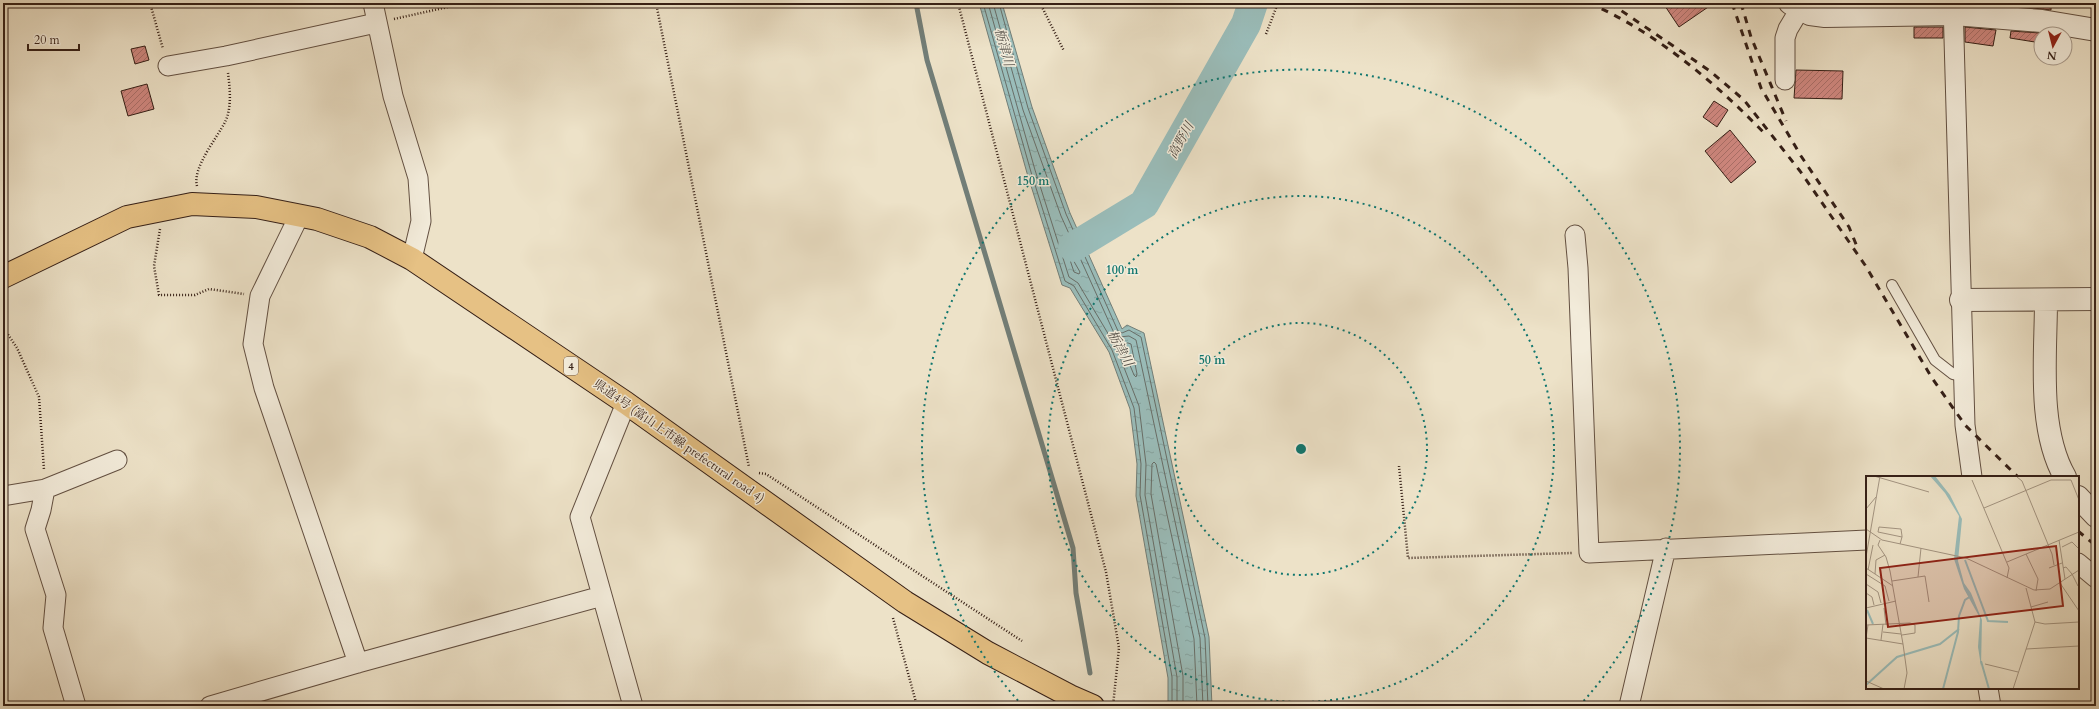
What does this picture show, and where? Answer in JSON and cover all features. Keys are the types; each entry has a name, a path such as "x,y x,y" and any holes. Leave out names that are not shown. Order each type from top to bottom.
{"main road":[{"name":"県道4号 (富山上市線 prefectural road 4)","path":"3,277 127,217 192,204 256,207 317,219 370,236 412,259 626,403 905,602 988,653 1070,696 1094,706"}],"street":[{"path":"373,3 376,23 393,96 418,178 422,221 412,259"},
{"path":"1785,80 1786,38 1795,6 1810,14 1825,16 1954,8 2096,30"},
{"path":"1954,8 1965,425 1973,475"},
{"path":"168,66 226,56 376,23"},
{"path":"299,216 260,296 253,344 264,388 358,662"},
{"path":"1575,235 1578,268 1589,553 1666,548 1866,540"},
{"path":"1961,300 2096,299"},
{"path":"2046,300 2046,391 2048,419 2055,455 2065,476"},
{"path":"626,403 580,517 633,706"},
{"path":"3,496 45,488 117,460"},
{"path":"45,488 42,510 35,528 56,595 54,628 76,706"},
{"path":"2079,498 2096,516"},
{"path":"1629,706 1666,548"},
{"path":"2079,564 2096,578"},
{"path":"210,706 358,662 602,596"},
{"path":"1988,689 1991,706"}],"lane":[{"path":"1892,285 1935,360 1953,374 1964,376"}],"path":[{"path":"150,3 168,66"},
{"path":"376,23 466,3"},
{"path":"656,3 755,495"},
{"path":"958,3 1106,572 1119,648 1113,706"},
{"path":"1040,3 1064,51"},
{"path":"1266,34 1278,3"},
{"path":"202,204 196,182 204,157 226,122 229,105 231,92 226,56"},
{"path":"162,210 154,266 159,295 195,296 209,289 260,296"},
{"path":"3,327 16,348 39,397 45,488"},
{"path":"1399,466 1408,558 1589,553"},
{"path":"756,472 766,474 1022,641"},
{"path":"893,617 917,706"}],"water":[{"name":"栃津川","path":"979,3 1002,3 1032,107 1070,213 1122,329 1127,325 1144,333 1209,637 1212,706 1168,706 1168,678 1136,496 1137,464 1130,409 1109,352 1070,288 1062,285 1027,173"}],"building":[{"path":"1663,3 1714,3 1679,27"},
{"path":"2014,3 2051,3 2051,10 2014,6"},
{"path":"1914,27 1943,27 1943,38 1914,38"},
{"path":"1965,27 1996,30 1993,46 1965,42"},
{"path":"2011,31 2033,33 2033,42 2010,38"},
{"path":"145,46 149,60 135,64 131,49"},
{"path":"1796,70 1843,71 1842,99 1794,98"},
{"path":"147,84 154,109 128,116 121,91"},
{"path":"1714,101 1728,110 1717,127 1703,117"},
{"path":"1730,130 1756,162 1731,183 1705,151"}],"waterway":[{"path":"916,3 927,60 1073,548 1076,593 1090,673"},
{"name":"高野川","path":"1073,247 1144,204 1246,24 1253,3"}],"railway":[{"path":"1589,3 1614,15 1662,44 1728,97 1767,136"},
{"path":"1610,3 1710,71 1744,100 1800,171 1865,265 1932,378 1965,425 2017,476"},
{"path":"1732,3 1761,88 1801,156 1849,227 1858,249"},
{"path":"1741,3 1751,37 1786,121"},
{"path":"2079,532 2096,546"}]}
